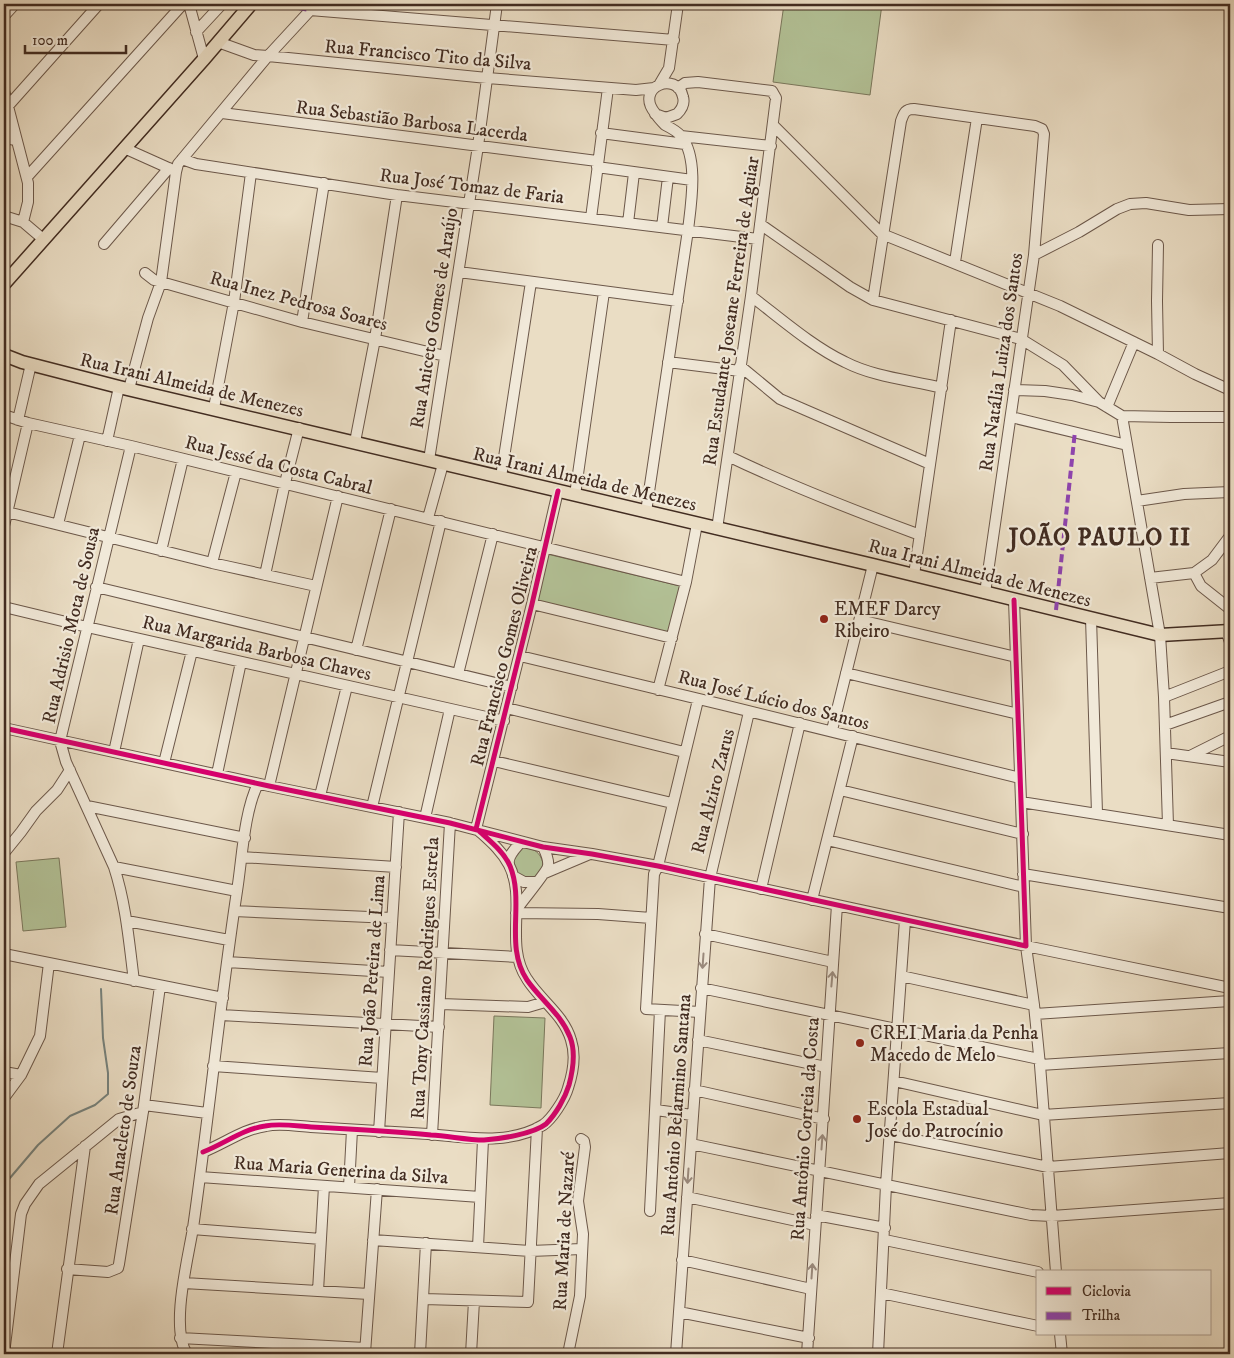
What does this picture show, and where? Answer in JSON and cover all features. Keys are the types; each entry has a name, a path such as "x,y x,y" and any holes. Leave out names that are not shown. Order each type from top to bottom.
{"main road":[{"path":"5,281 251,4"},
{"name":"Rua Irani Almeida de Menezes","path":"4,355 31,364 124,388 299,428 1160,635 1229,635"}],"street":[{"path":"4,16 15,4"},
{"path":"8,106 99,4"},
{"path":"27,177 183,4"},
{"path":"189,4 204,59"},
{"path":"196,32 222,4"},
{"name":"Rua Aniceto Gomes de Araújo","path":"429,460 478,146 496,4"},
{"path":"649,104 650,92 669,68 678,4"},
{"path":"104,244 182,159 268,56 313,7 494,26 674,40"},
{"name":"Rua Francisco Tito da Silva","path":"218,42 254,55 608,88 636,90 656,86"},
{"path":"646,512 688,230 692,180 691,166 681,137 678,114 684,103 683,95 676,86 669,68"},
{"name":"Rua Estudante Joseane Ferreira de Aguiar","path":"676,86 695,82 747,87 772,91 776,98 774,126 751,296 717,529"},
{"path":"656,86 669,83 676,86"},
{"path":"591,218 608,88"},
{"path":"4,90 27,177 28,192 23,222"},
{"path":"636,90 660,120 681,137"},
{"path":"873,300 901,122 905,111 908,109 977,118 955,262"},
{"name":"Rua Sebastião Barbosa Lacerda","path":"222,113 478,146 597,164 634,173 692,180"},
{"path":"656,114 666,118 678,114"},
{"name":"Rua Natália Luiza dos Santos","path":"977,118 1035,126 1042,129 1044,134 1034,254 985,593"},
{"path":"774,126 882,234 1028,292 1230,390"},
{"path":"601,133 681,137 771,146"},
{"path":"4,138 16,140"},
{"path":"124,148 172,170"},
{"name":"Rua José Tomaz de Faria","path":"182,159 190,163 397,195 469,202 758,239"},
{"path":"107,441 161,282 172,170"},
{"path":"214,408 234,302 251,173"},
{"path":"628,223 634,173"},
{"path":"662,227 668,177"},
{"path":"302,322 324,184"},
{"path":"356,442 375,339 397,195"},
{"path":"1034,254 1079,232 1117,209 1130,204 1146,203 1189,210 1230,209"},
{"path":"4,216 23,222 43,239"},
{"path":"760,224 850,287 873,300 1021,339 1063,365 1103,404 1122,416 1171,418 1230,417"},
{"path":"1158,245 1156,302 1158,354"},
{"path":"459,272 678,301"},
{"name":"Rua Inez Pedrosa Soares","path":"145,273 150,278 161,282 302,322 445,356"},
{"path":"501,477 531,282"},
{"path":"575,495 604,292"},
{"path":"751,296 822,349 845,362 865,370 942,388"},
{"path":"914,575 952,320"},
{"path":"1103,404 1134,342"},
{"path":"668,362 740,368 780,399 930,464"},
{"path":"4,526 23,422 31,364"},
{"path":"1014,390 1072,394 1103,404"},
{"name":"Rua Jessé da Costa Cabral","path":"4,415 23,422 285,483 686,582"},
{"path":"1122,416 1160,635 1168,825"},
{"path":"1011,417 1127,445"},
{"path":"265,575 299,428"},
{"path":"58,524 80,435"},
{"name":"Rua Adrisio Mota de Sousa","path":"131,446 60,741 70,770 114,867 127,921 134,981"},
{"path":"728,456 789,484 920,535"},
{"path":"161,551 183,459"},
{"path":"428,518 443,464"},
{"path":"212,563 236,472"},
{"name":"Rua Francisco Gomes Oliveira","path":"476,829 520,656 558,491"},
{"path":"1137,501 1184,494 1230,492"},
{"path":"270,786 338,496"},
{"path":"356,650 391,509"},
{"path":"7,512 109,536 161,551 316,586"},
{"path":"372,807 441,521"},
{"path":"658,690 686,582 697,524"},
{"path":"458,674 493,534"},
{"path":"1150,578 1194,573 1212,560 1230,536"},
{"path":"832,730 873,565"},
{"path":"1194,573 1202,586 1230,609"},
{"name":"Rua Margarida Barbosa Chaves","path":"96,587 512,687"},
{"path":"1014,600 1026,946 1040,1062 1056,1270"},
{"path":"532,604 672,638"},
{"name":"Rua Margarida Barbosa Chaves","path":"4,607 504,721"},
{"path":"1091,618 1097,813"},
{"path":"860,620 1016,657"},
{"path":"114,752 139,639"},
{"path":"164,763 192,651"},
{"name":"Rua José Lúcio dos Santos","path":"520,656 698,700 832,730 1020,778"},
{"path":"217,774 241,662"},
{"path":"1164,697 1230,671"},
{"path":"846,673 1018,714"},
{"path":"320,796 347,686"},
{"path":"698,700 653,882 646,1009 700,1012"},
{"path":"1165,725 1230,702"},
{"path":"507,708 684,752"},
{"path":"425,818 450,709"},
{"name":"Rua Alziro Zarus","path":"710,878 749,712"},
{"path":"760,889 800,724"},
{"path":"4,728 258,784 450,823 543,847 658,866 1230,988"},
{"path":"812,900 853,736"},
{"path":"1189,756 1230,736"},
{"path":"1166,753 1230,762"},
{"path":"494,760 672,803"},
{"path":"4,853 22,832 36,811 57,790 70,770"},
{"path":"187,1354 180,1338 184,1282 200,1177 229,940 251,803 258,784"},
{"path":"840,790 1023,834"},
{"path":"1021,802 1230,835"},
{"path":"87,806 245,838"},
{"name":"Rua João Pereira de Lima","path":"379,1132 399,812"},
{"name":"Rua Tony Cassiano Rodrigues Estrela","path":"432,1135 450,823"},
{"path":"203,1152 236,1136 266,1126 432,1135 483,1140 519,1134 545,1124 560,1106 567,1092 573,1065 573,1049 567,1030 560,1019 521,970 516,943 513,876 509,864 494,844 476,829"},
{"path":"827,840 1024,887"},
{"path":"509,864 508,861 513,851 521,842"},
{"path":"516,911 548,866 548,858 543,847"},
{"path":"544,873 575,859 592,854"},
{"path":"242,857 396,867"},
{"path":"114,867 237,890"},
{"path":"1023,874 1230,908"},
{"path":"513,876 524,882 536,882"},
{"name":"Rua Antônio Belarmino Santana","path":"676,1354 710,878"},
{"name":"Rua Antônio Correia da Costa","path":"807,1354 837,905"},
{"path":"234,911 392,918"},
{"path":"516,911 651,918"},
{"path":"878,1354 885,1240 886,1186 905,920"},
{"path":"127,921 229,940"},
{"path":"705,934 833,962"},
{"path":"390,950 518,957"},
{"path":"4,953 223,998"},
{"path":"227,962 389,972"},
{"path":"4,1098 21,1075 40,1036 49,963"},
{"path":"901,976 1035,1010 1230,1000"},
{"name":"Rua Anacleto de Souza","path":"67,1270 108,1272 118,1268 144,1108 160,986"},
{"path":"701,988 829,1014 1040,1062 1230,1052"},
{"path":"441,1004 528,1008 546,1002"},
{"path":"650,1211 660,1010"},
{"path":"221,1015 439,1027"},
{"path":"698,1040 826,1067"},
{"path":"213,1066 382,1078"},
{"path":"4,1072 21,1075"},
{"path":"894,1081 1043,1115 1230,1103"},
{"path":"694,1090 824,1119"},
{"path":"4,1354 7,1297 21,1214 25,1204 39,1184 119,1119 144,1108 207,1113"},
{"path":"656,1110 692,1115"},
{"path":"424,1299 528,1302 537,1128"},
{"path":"349,1187 352,1130"},
{"path":"891,1135 1048,1167 1230,1153"},
{"name":"Rua Maria de Nazaré","path":"568,1354 579,1306 583,1234 578,1201 585,1144 581,1139"},
{"path":"478,1247 483,1140"},
{"path":"690,1144 1031,1215 1052,1216 1230,1203"},
{"path":"57,1354 84,1146"},
{"name":"Rua Maria Generina da Silva","path":"200,1177 480,1197"},
{"path":"318,1291 324,1186"},
{"path":"180,1338 365,1351 377,1189"},
{"path":"687,1197 816,1220 885,1228"},
{"path":"192,1229 321,1239"},
{"path":"373,1240 530,1251 582,1249"},
{"path":"885,1240 1036,1272"},
{"path":"420,1354 426,1244"},
{"path":"682,1260 811,1289"},
{"path":"184,1282 369,1294"},
{"path":"881,1293 1036,1326"},
{"path":"471,1354 474,1301"},
{"path":"679,1312 808,1338"},
{"path":"1060,1336 1062,1354"}],"green space":[{"path":"784,4 882,4 870,95 773,82"},
{"path":"547,554 680,586 669,633 536,601"},
{"path":"523,848 536,851 543,863 541,873 532,880 516,877 512,858"},
{"path":"59,858 66,927 23,931 16,862"},
{"path":"494,1016 545,1018 541,1108 490,1105"}],"waterway":[{"path":"4,1185 38,1145 70,1116 95,1105 108,1094 101,989"}],"marked path":[{"path":"275,4 310,10"},
{"path":"1056,610 1075,431"}],"cycle path":[{"path":"476,829 558,491"},
{"path":"4,728 269,786 450,823 543,847 658,866 1026,946 1014,600"},
{"path":"203,1152 241,1133 271,1125 386,1131 484,1140 533,1131 550,1120 560,1106 569,1085 573,1061 572,1043 561,1021 532,987 520,967 515,938 516,894 510,866 501,852 480,832"}],"place":[{"name":"EMEF Darcy Ribeiro","path":"824,619"},
{"name":"CREI Maria da Penha Macedo de Melo","path":"860,1043"},
{"name":"Escola Estadual José do Patrocínio","path":"857,1119"}],"district":[{"name":"JOÃO PAULO II","path":"1100,537"}]}
